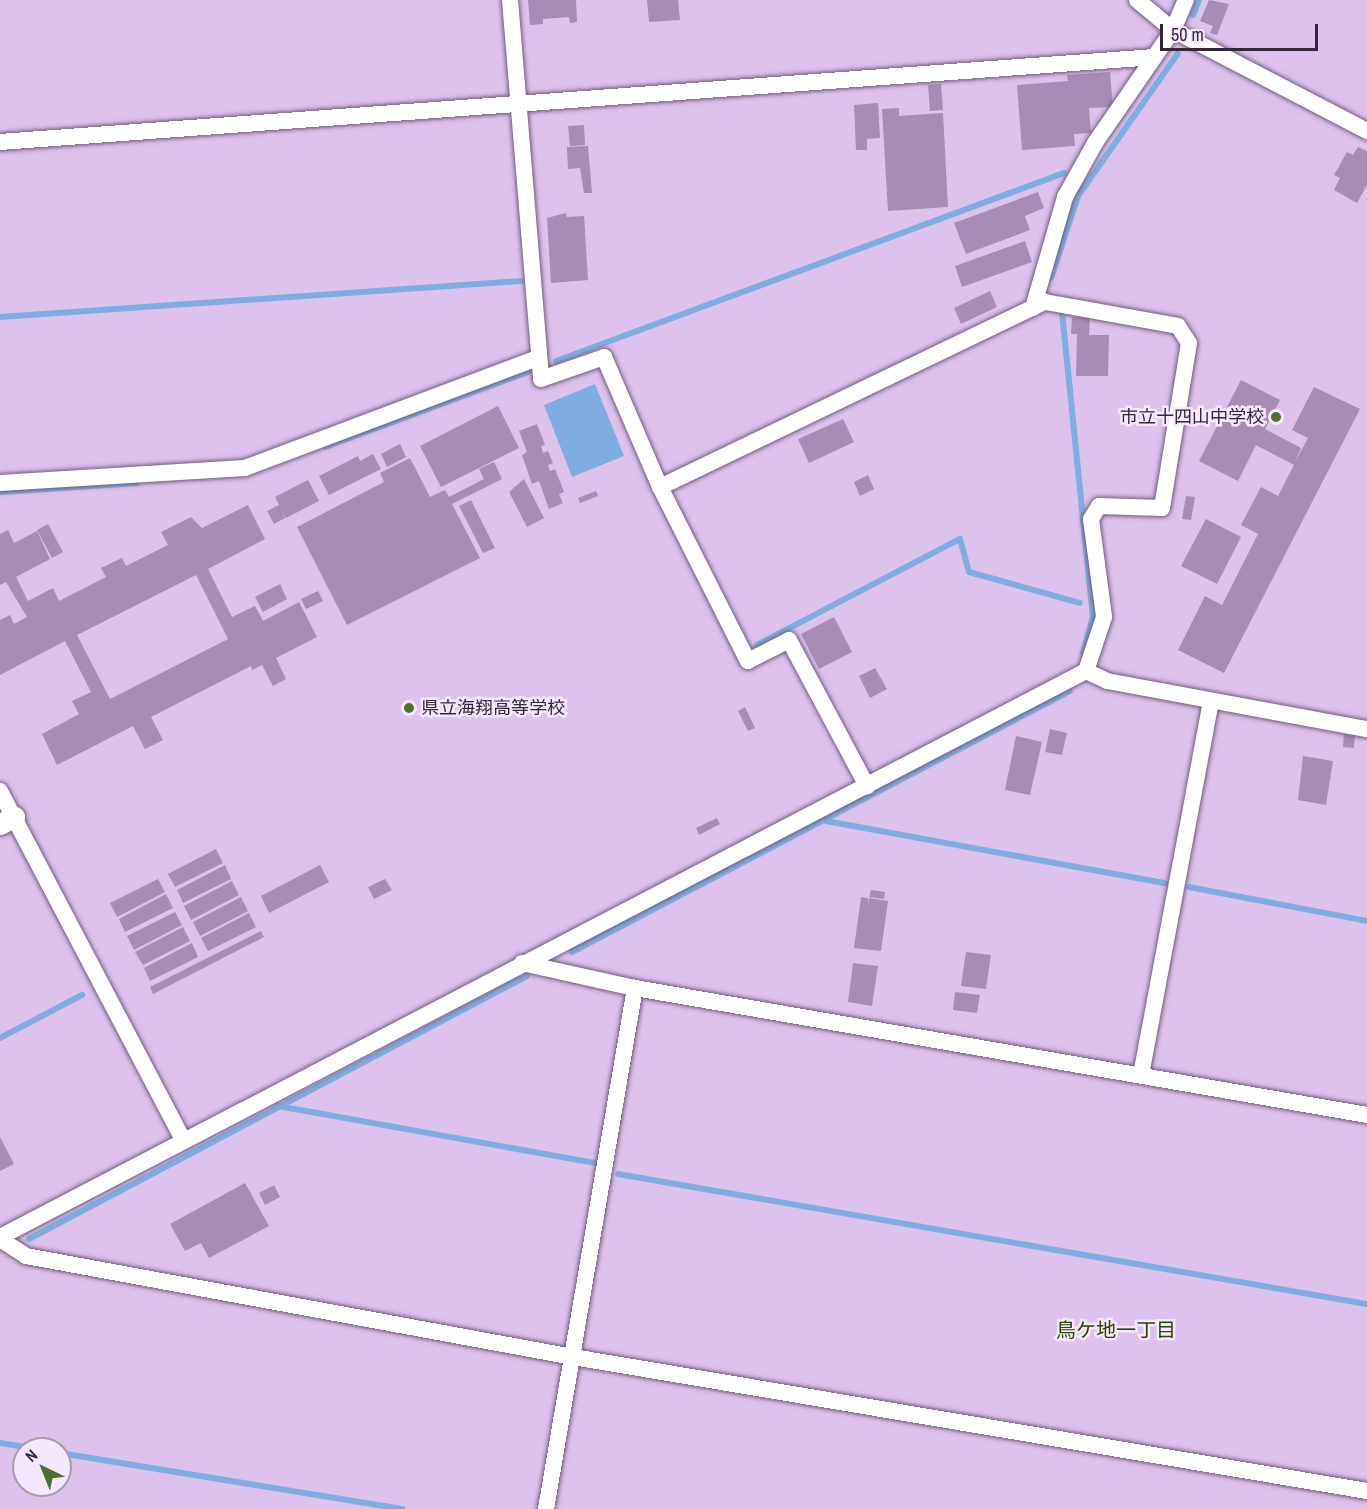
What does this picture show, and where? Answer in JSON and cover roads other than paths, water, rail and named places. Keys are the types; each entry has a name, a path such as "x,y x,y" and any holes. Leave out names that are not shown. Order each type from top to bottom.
{"street":[{"path":"510,0 541,379 604,357 660,487 748,661 789,640 867,786"},
{"path":"1137,0 1173,30 1367,131"},
{"path":"1033,308 1065,197 1173,30 1186,0"},
{"path":"0,142 1154,57"},
{"path":"660,487 1046,302 1178,326 1189,343 1162,508 1109,505 1093,511 1091,519 1104,617 1086,671 182,1138 0,1238 26,1256 573,1357 1367,1491"},
{"path":"0,483 244,468 538,358"},
{"path":"1086,671 1107,681 1367,729"},
{"path":"1141,1075 1211,701"},
{"path":"0,791 7,820 182,1138"},
{"path":"522,963 635,988 1367,1115"},
{"path":"546,1509 635,988"}],"water":[{"path":"595,384 624,456 572,477 544,405"}],"waterway":[{"path":"1193,15 1199,0"},
{"path":"1051,278 1078,196 1178,53"},
{"path":"556,361 1064,173"},
{"path":"0,317 521,281"},
{"path":"1062,312 1093,616 1083,653"},
{"path":"325,447 528,372"},
{"path":"0,492 137,483"},
{"path":"757,645 960,539 969,572 1080,603"},
{"path":"572,952 1070,691"},
{"path":"826,821 1165,883"},
{"path":"1189,887 1367,921"},
{"path":"29,1239 527,976"},
{"path":"0,1038 82,995"},
{"path":"278,1106 600,1164"},
{"path":"618,1174 1367,1304"},
{"path":"0,1443 12,1445"},
{"path":"72,1455 402,1509"}],"place":[{"name":"市立十四山中学校","path":"1276,417"},
{"name":"県立海翔高等学校","path":"409,708"}],"district":[{"name":"鳥ケ地一丁目","path":"1116,1329"}]}
